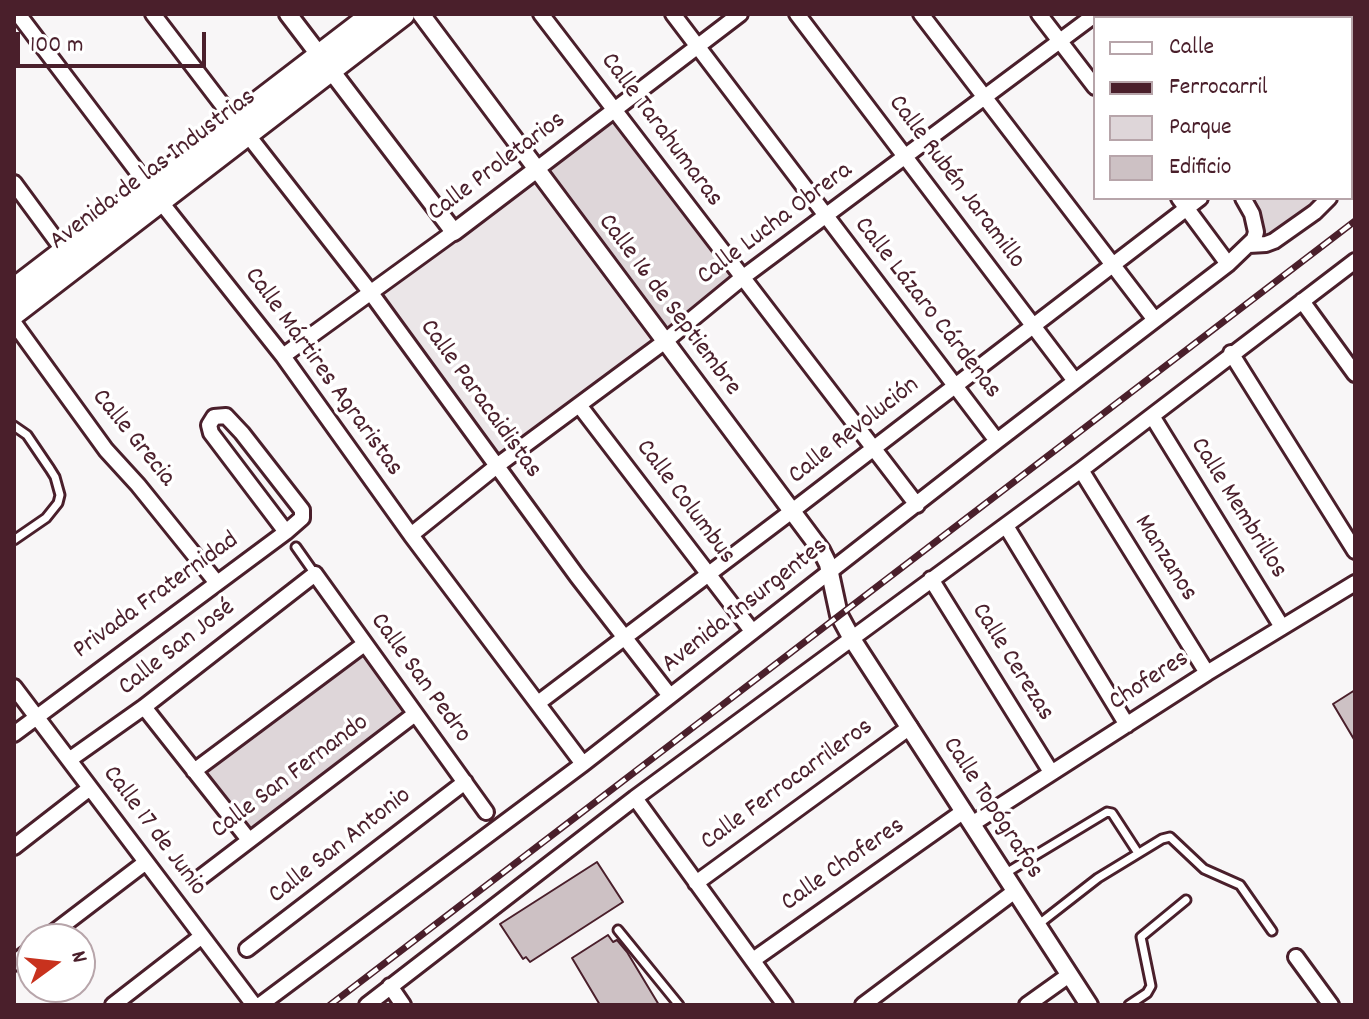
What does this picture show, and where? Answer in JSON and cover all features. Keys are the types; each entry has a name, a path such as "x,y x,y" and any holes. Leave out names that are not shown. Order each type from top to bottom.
{"main road":[{"name":"Avenida de las Industrias","path":"324,64 374,14"},
{"name":"Avenida de las Industrias","path":"14,313 240,127 324,64 403,14"},
{"name":"Avenida de las Industrias","path":"14,290 64,251 155,194"}],"street":[{"name":"Calle Mártires Agraristas","path":"18,14 283,356 411,535 583,764"},
{"name":"Calle Paracaidistas","path":"153,14 371,293 670,696"},
{"path":"288,14 454,232"},
{"name":"Calle 16 de Septiembre","path":"421,14 821,550 830,573 839,615 852,639"},
{"name":"Calle Tarahumaras","path":"541,14 917,505"},
{"name":"Calle Lázaro Cárdenas","path":"673,14 997,441"},
{"name":"Calle Proletarios","path":"283,356 454,232 740,14"},
{"name":"Calle Rubén Jaramillo","path":"797,14 1075,381"},
{"path":"921,14 1155,320"},
{"path":"1039,14 1093,84"},
{"name":"Calle Lucha Obrera","path":"411,535 498,465 664,342 742,278 1093,16"},
{"path":"14,183 64,251"},
{"path":"1244,200 1255,224 1251,242 1266,244 1315,212 1327,200"},
{"path":"1183,203 1228,264"},
{"name":"Calle Revolución","path":"538,703 873,450 1112,264 1183,203"},
{"name":"Avenida Insurgentes","path":"260,1005 583,764 1228,264 1251,242"},
{"path":"367,1005 635,798 1006,526 1355,261"},
{"path":"1302,301 1355,374"},
{"name":"Calle Grecia","path":"14,323 106,450 217,583"},
{"path":"1231,353 1355,551"},
{"name":"Calle Columbus","path":"579,405 752,631"},
{"name":"Privada Fraternidad","path":"14,734 286,532 303,514 242,433 226,416 214,417 209,425 211,433 286,532"},
{"name":"Calle Membrillos","path":"1152,416 1282,627"},
{"name":"Manzanos","path":"1081,470 1207,673"},
{"path":"1006,526 1127,725"},
{"name":"Calle San Pedro","path":"315,574 363,645 486,812"},
{"name":"Calle San José","path":"69,760 144,707 315,574"},
{"name":"Calle Cerezas","path":"931,579 1051,772"},
{"name":"Choferes","path":"968,818 1051,772 1355,583"},
{"name":"Calle Topógrafos","path":"852,639 1089,1005"},
{"path":"194,771 363,645"},
{"name":"Calle 17 de Junio","path":"14,687 254,1005"},
{"path":"144,707 249,840"},
{"name":"Calle San Fernando","path":"196,881 415,714"},
{"name":"Calle Ferrocarrileros","path":"696,883 910,727"},
{"name":"Calle San Antonio","path":"247,949 465,782"},
{"path":"14,847 90,788"},
{"path":"635,798 785,1005"},
{"name":"Calle Choferes","path":"753,960 968,818"},
{"path":"66,923 146,862"},
{"path":"863,1005 1015,891"},
{"path":"113,1005 202,936"},
{"path":"1296,957 1331,1005"},
{"path":"1027,1005 1069,975"},
{"path":"390,986 403,1005"}],"lane":[{"path":"14,426 27,435 50,469 60,495 58,503 46,518 14,540"},
{"path":"296,547 315,574"},
{"path":"1004,874 1107,812 1112,813 1138,853"},
{"path":"1037,925 1138,853 1162,839 1174,838 1204,869 1240,885 1272,931"},
{"path":"1129,1005 1147,993 1151,986 1141,937 1186,900"},
{"path":"618,930 679,1005"}],"shaded area":[{"path":"537,169 664,342 498,465 381,293"}],"green space":[{"path":"1110,14 1355,14 1355,167 1353,170 1353,16"},
{"path":"614,110 742,278 664,342 537,169"},
{"path":"1244,200 1326,200 1274,241 1254,239"},
{"path":"363,645 415,714 249,840 194,771"}],"building":[{"path":"1355,690 1355,741 1333,704"},
{"path":"597,862 623,902 530,962 526,957 523,959 500,924"},
{"path":"608,935 627,952 659,1005 600,1005 572,958"}],"railway":[{"path":"330,1005 1355,221"}]}
